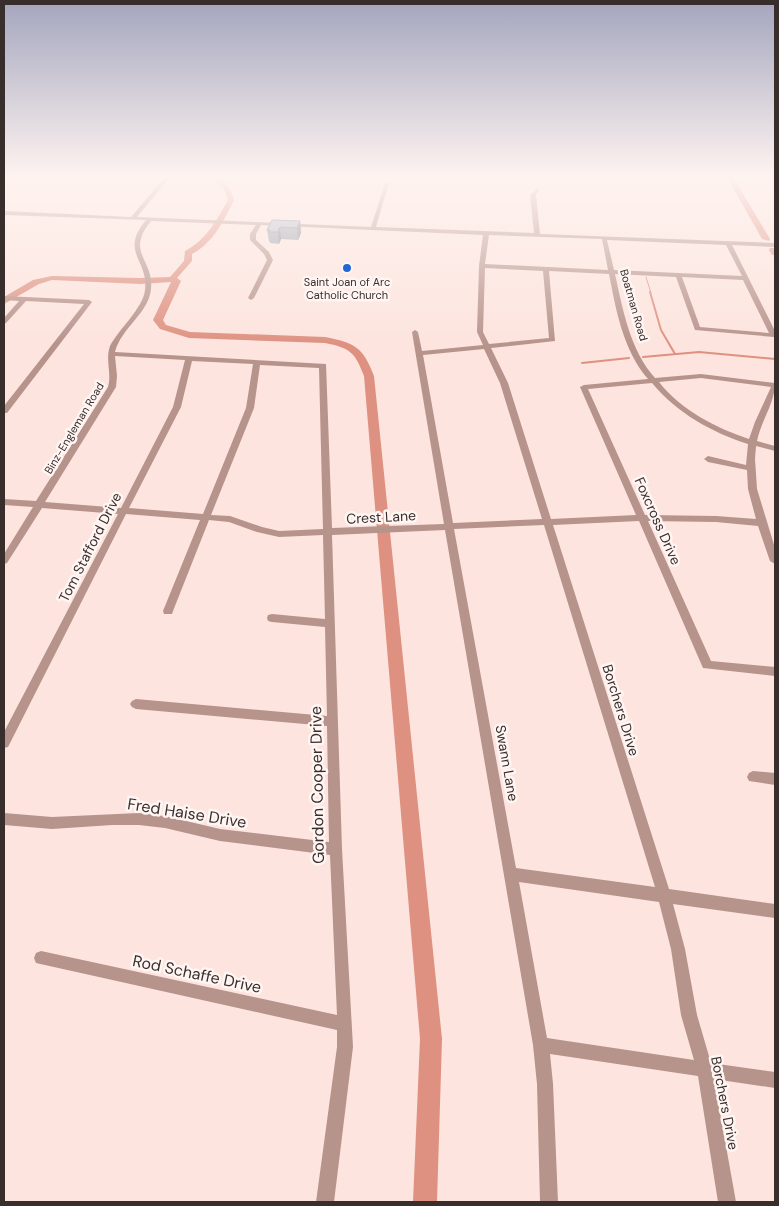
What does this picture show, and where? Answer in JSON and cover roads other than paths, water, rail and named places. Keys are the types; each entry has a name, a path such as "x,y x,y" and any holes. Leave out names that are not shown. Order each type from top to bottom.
{"street":[{"path":"140,233 137,240 148,286 147,296 117,338 111,354 256,362 250,408 168,611"},
{"path":"251,298 270,260 267,253 253,240 253,233"},
{"name":"Borchers Drive","path":"486,233 482,266 480,332 504,383 664,895 678,949 689,1015 705,1070 727,1202"},
{"path":"493,233 775,245"},
{"name":"Boatman Road","path":"604,238 629,335 641,365 671,400 690,415 722,432 775,449"},
{"path":"678,275 697,329 774,335 728,243"},
{"path":"482,266 745,278"},
{"path":"419,353 553,340 546,269"},
{"path":"4,298 89,302 4,411"},
{"path":"4,322 22,299"},
{"name":"Swann Lane","path":"415,332 541,1045 546,1084 549,1202"},
{"name":"Binz-Engleman Road","path":"4,561 112,387 115,376 111,354"},
{"name":"Tom Stafford Drive","path":"4,744 178,407 189,358"},
{"name":"Gordon Cooper Drive","path":"256,362 324,366 326,533 336,849 345,1024 344,1047 325,1202"},
{"path":"654,380 701,376 775,386 752,443 750,468 752,488 775,561"},
{"name":"Foxcross Drive","path":"654,380 584,387 707,665 775,672"},
{"path":"708,459 750,468"},
{"name":"Crest Lane","path":"4,502 207,516 230,519 273,533 326,533 642,518 762,522"},
{"path":"272,618 330,623"},
{"path":"136,704 333,722"},
{"path":"754,777 775,779"},
{"name":"Fred Haise Drive","path":"4,819 52,823 139,819 166,822 220,835 336,849"},
{"path":"512,874 775,911"},
{"name":"Rod Schaffe Drive","path":"41,958 345,1024"},
{"path":"541,1045 775,1080"}],"waterway":[{"path":"172,279 188,261 188,253 203,243 212,233"},
{"path":"763,233 766,239"},
{"path":"646,277 651,293"},
{"path":"4,301 36,282 52,278 140,281 172,279"},
{"path":"172,279 177,281 158,320 163,327 189,335 325,340 335,342 349,346 359,353 369,376 431,1039 425,1202"},
{"path":"650,292 661,330 675,354"},
{"path":"643,357 699,352 775,359"},
{"path":"582,363 629,358"}],"place":[{"name":"Saint Joan of Arc Catholic Church","path":"347,268"}]}
